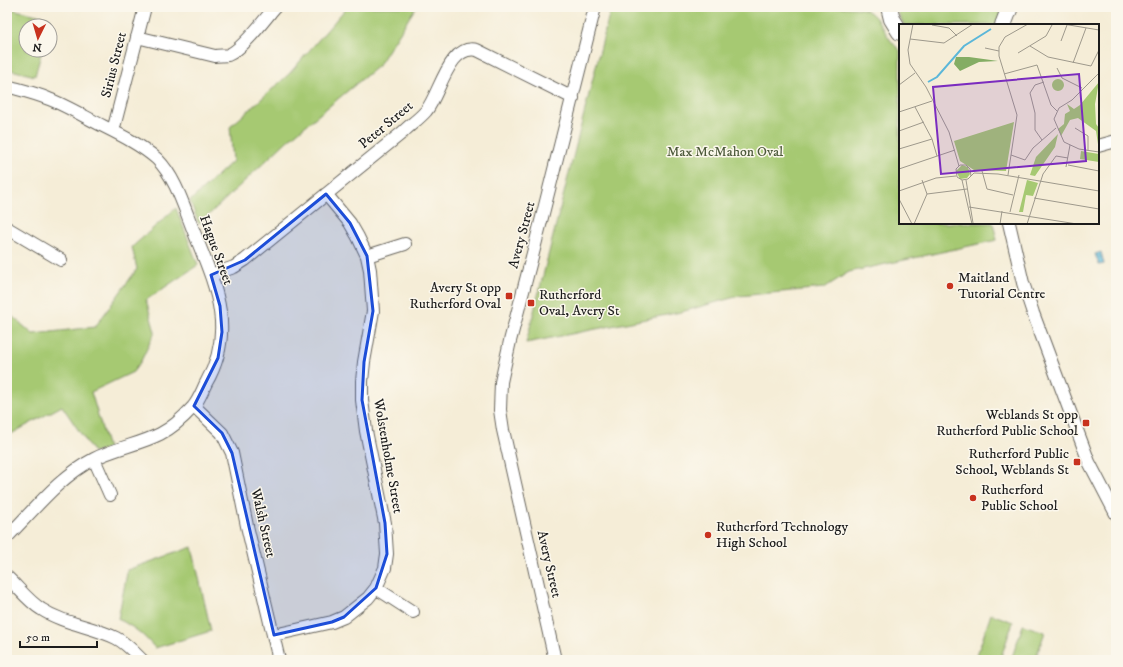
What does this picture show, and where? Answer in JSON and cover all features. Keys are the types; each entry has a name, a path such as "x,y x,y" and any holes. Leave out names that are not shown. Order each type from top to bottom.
{"main road":[{"path":"887,9 899,30"}],"street":[{"name":"Sirius Street","path":"113,131 145,7"},
{"path":"137,37 215,56 228,55 247,40 275,7"},
{"name":"Avery Street","path":"555,660 504,430 500,398 501,382 510,341 595,7"},
{"name":"Peter Street","path":"211,275 234,267 245,260 403,132 426,110 452,61 467,49 477,50 573,98"},
{"name":"Hague Street","path":"7,86 51,100 113,131 139,146 157,160 170,176 178,191 211,275 222,318 221,345 218,358 194,406 162,433 94,459 68,476 58,484 7,537"},
{"path":"1099,146 1116,142"},
{"name":"Wolstenholme Street","path":"274,635 325,624 344,617 368,598 376,588 385,568 387,554 385,523 366,431 362,400 364,362 373,311 368,256 350,224 326,194"},
{"path":"1009,224 1023,283 1033,313 1089,462 1116,514"},
{"path":"7,228 61,260"},
{"path":"368,256 405,244"},
{"name":"Walsh Street","path":"194,406 222,433 232,453 247,526 279,660"},
{"path":"94,459 110,495"},
{"path":"7,577 40,608 64,621 116,638 125,644 142,660"},
{"path":"376,588 413,612"}],"highlighted area":[{"path":"326,194 350,223 367,256 373,311 364,362 362,400 385,523 387,554 376,588 344,617 332,622 274,635 232,453 222,433 194,406 218,358 222,332 220,306 211,275 245,260"}],"green space":[{"path":"347,7 416,7 379,65 287,141 199,224 190,201 233,161 230,127 289,74"},
{"name":"Max McMahon Oval","path":"611,7 841,7 866,10 876,18 890,40 899,49 899,224 993,224 997,240 849,272 824,288 739,296 681,312 526,343"},
{"path":"897,7 1006,7 999,24 904,24 898,13"},
{"path":"7,8 50,18 18,18 18,58 40,58 35,76 7,69"},
{"path":"176,208 198,265 146,300 155,332 141,361 133,372 91,392 108,448 94,453 62,406 11,434 7,438 7,312 33,334 95,327 137,269 132,247"},
{"path":"192,547 211,631 155,648 138,631 118,619 127,570"},
{"path":"991,614 1013,622 1000,660 992,660 977,655"},
{"path":"1023,625 1045,632 1035,660 1011,660"}],"water":[{"path":"1101,252 1104,264 1099,265 1095,254"}],"place":[{"name":"Maitland Tutorial Centre","path":"950,286"},
{"name":"Avery St opp Rutherford Oval","path":"509,296"},
{"name":"Rutherford Oval, Avery St","path":"531,303"},
{"name":"Weblands St opp Rutherford Public School","path":"1086,423"},
{"name":"Rutherford Public School, Weblands St","path":"1077,462"},
{"name":"Rutherford Public School","path":"973,498"},
{"name":"Rutherford Technology High School","path":"708,535"}]}
